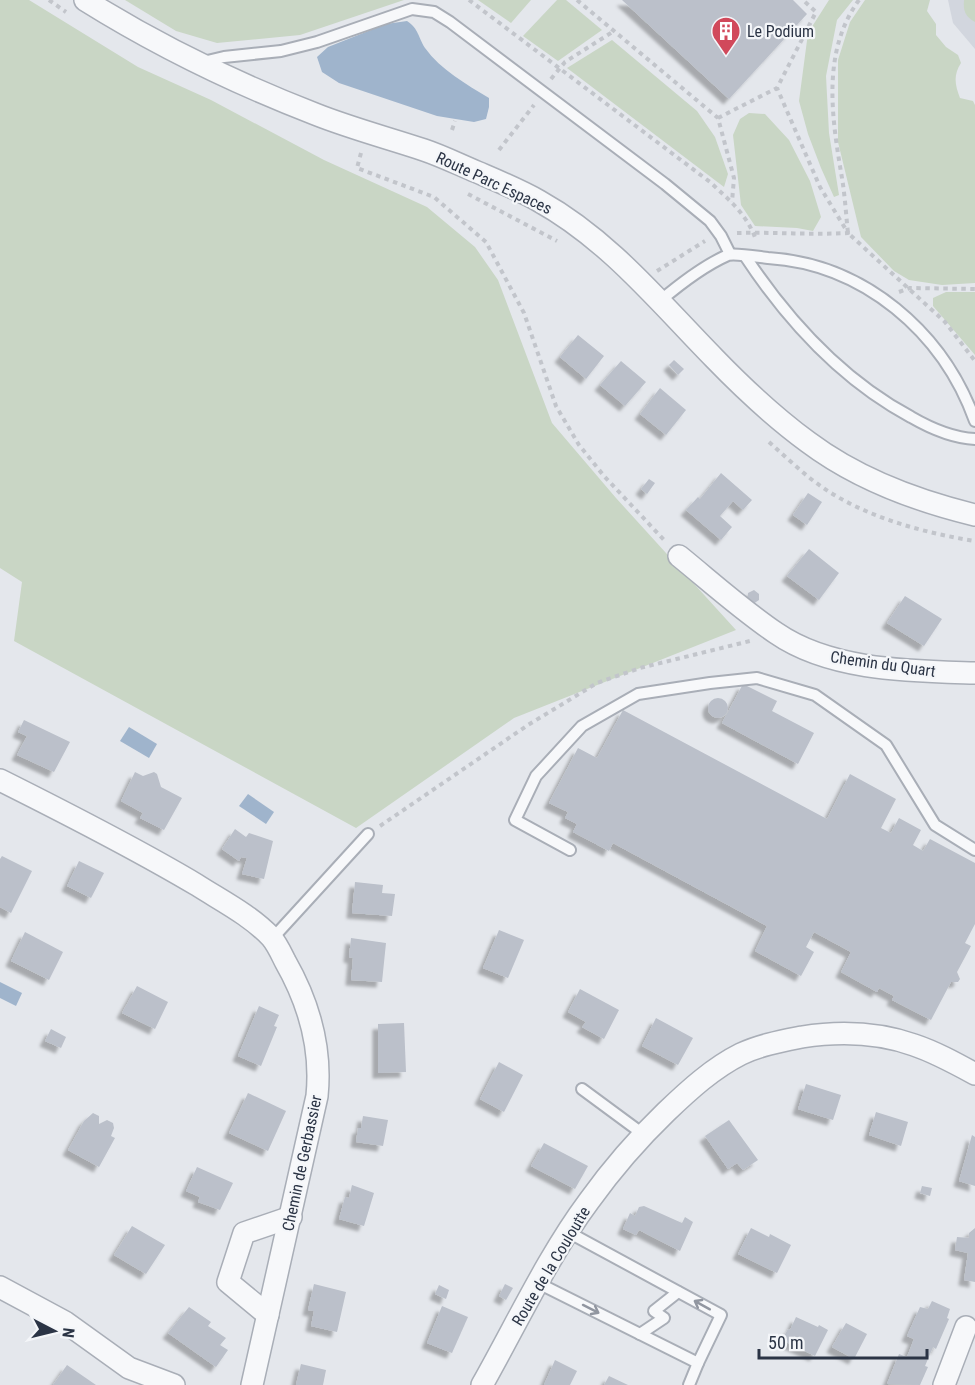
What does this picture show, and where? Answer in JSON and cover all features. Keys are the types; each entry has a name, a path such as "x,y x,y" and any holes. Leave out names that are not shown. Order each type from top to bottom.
{"street":[{"name":"Route Parc Espaces","path":"85,0 130,28 199,63 316,115 428,151 539,200 592,237 625,265 715,360 765,408 808,443 876,481 927,501 975,515"},
{"name":"Chemin du Quart","path":"679,556 777,634 828,658 920,672 975,673"},
{"name":"Chemin de Gerbassier","path":"0,780 82,821 182,876 252,921 273,939 302,993 309,1013 318,1058 317,1096 252,1385"},
{"name":"Route de la Couloutte","path":"482,1385 538,1283 588,1201 643,1134 711,1073 742,1054 778,1041 838,1032 860,1033 914,1045 974,1070"},
{"path":"268,1315 228,1282 243,1233 291,1217"},
{"path":"0,1287 65,1322 129,1368 174,1385"},
{"path":"944,1385 966,1327"}],"lane":[{"path":"199,63 224,57 281,51 317,42 405,11 419,9 434,12 710,221 730,254"},
{"path":"660,301 684,280 730,254 815,265 862,285 884,298 919,330 948,366 975,420"},
{"path":"745,256 788,315 853,381 873,396 922,424 962,438 975,439"},
{"path":"570,850 514,820 536,776 582,726 638,694 757,678 815,695 886,745 935,825 975,850"},
{"path":"273,939 368,834"},
{"path":"582,1089 643,1134"},
{"path":"568,1232 721,1315 689,1385"},
{"path":"538,1283 698,1363"},
{"path":"640,1334 664,1318 654,1311 678,1292"}],"path":[{"path":"49,0 68,13"},
{"path":"469,0 710,182 742,212 753,232 762,258"},
{"path":"577,0 718,118 734,178 732,203"},
{"path":"718,118 777,88 816,12 803,0"},
{"path":"848,233 843,180 834,131 833,80 835,55 841,33 859,0"},
{"path":"551,80 565,62 614,31"},
{"path":"777,88 820,187 848,233 945,322 975,361"},
{"path":"500,150 536,102"},
{"path":"452,130 455,121"},
{"path":"363,149 357,168 434,197 486,242 524,313 556,406 579,445 604,476 679,556"},
{"path":"465,192 565,246"},
{"path":"737,233 817,235 848,233"},
{"path":"657,271 705,241"},
{"path":"910,288 975,289"},
{"path":"768,441 800,471 848,501 917,530 975,541"},
{"path":"368,834 528,725 597,683 640,668 777,634"}],"shaded area":[{"path":"948,0 975,0 975,49 953,23"}],"green space":[{"path":"0,0 29,0 138,67 211,100 324,160 427,207 475,247 498,280 552,423 616,498 736,630 514,718 356,828 14,641 22,582 0,568"},
{"path":"125,0 404,0 300,35 217,43 176,31"},
{"path":"478,0 531,0 511,23"},
{"path":"557,0 566,0 602,30 558,61 523,36"},
{"path":"829,0 853,0 837,20 826,76 829,133 839,195 834,197 808,134 799,101 808,33"},
{"path":"865,0 930,0 927,11 936,24 936,35 946,47 958,55 961,63 956,76 958,93 960,98 973,101 975,105 975,283 942,285 909,280 894,271 861,237 838,142 838,60 850,22"},
{"path":"964,0 975,0 975,22 965,13"},
{"path":"612,40 697,111 715,137 728,174 724,187 567,68"},
{"path":"749,113 765,114 789,140 810,181 821,217 813,231 755,226 741,205 733,135 740,119"},
{"path":"946,292 975,292 975,355 933,306 933,298"}],"water":[{"path":"407,21 414,27 431,56 454,76 489,98 486,119 474,122 437,116 339,83 322,72 317,57 328,47 386,24"},
{"path":"129,727 157,744 149,758 120,741"},
{"path":"248,794 274,812 266,824 239,806"},
{"path":"0,982 22,993 16,1006 0,998"}],"building":[{"name":"Le Podium","path":"622,0 793,0 807,14 729,99"},
{"path":"578,335 604,356 586,379 560,357"},
{"path":"674,360 684,369 678,375 669,365"},
{"path":"621,361 646,382 625,406 600,385"},
{"path":"660,388 686,410 666,435 640,414"},
{"path":"721,473 752,500 743,510 733,501 720,516 732,527 721,540 686,510 698,497 700,499"},
{"path":"649,479 655,483 647,494 641,489"},
{"path":"808,493 822,502 807,525 793,515"},
{"path":"809,549 839,573 819,600 787,576"},
{"path":"754,590 759,594 759,600 753,604 748,600 748,593"},
{"path":"905,596 942,619 924,646 887,623"},
{"path":"743,684 777,701 772,711 814,733 798,764 722,723"},
{"path":"718,698 725,701 728,708 725,715 718,718 711,715 708,708 711,701"},
{"path":"623,710 827,819 850,774 896,799 881,828 891,833 899,818 921,830 913,845 923,851 930,839 975,863 975,924 965,943 971,946 957,972 960,979 958,982 951,982 931,1020 892,1000 894,996 879,988 877,992 841,972 851,952 814,932 806,947 814,952 801,976 755,951 767,926 613,843 609,851 573,832 577,824 565,818 568,812 549,803 578,748 597,758"},
{"path":"24,720 70,742 54,772 17,755 27,736 18,732"},
{"path":"135,772 143,776 154,772 157,774 161,787 182,798 164,830 140,818 143,813 121,801"},
{"path":"235,829 246,837 249,833 273,841 264,879 242,874 247,858 241,857 239,861 222,849"},
{"path":"2,856 32,871 11,913 0,907 0,859"},
{"path":"79,861 104,873 91,898 67,886"},
{"path":"355,882 383,885 382,893 395,894 392,916 352,913"},
{"path":"499,930 524,940 508,978 483,968"},
{"path":"25,932 63,952 49,980 11,961"},
{"path":"351,938 386,943 382,982 351,980 353,958 349,957"},
{"path":"137,986 168,1002 155,1029 122,1013"},
{"path":"580,989 619,1010 604,1039 582,1027 586,1022 568,1012"},
{"path":"259,1006 279,1015 274,1026 277,1027 261,1066 238,1056"},
{"path":"656,1018 693,1038 678,1065 642,1046"},
{"path":"404,1023 406,1072 378,1073 378,1024"},
{"path":"51,1029 66,1037 61,1048 45,1041"},
{"path":"499,1062 523,1075 504,1112 480,1099"},
{"path":"806,1084 841,1095 833,1120 798,1109"},
{"path":"248,1093 286,1111 268,1151 229,1133"},
{"path":"876,1112 908,1122 901,1146 869,1135"},
{"path":"93,1113 99,1116 99,1124 107,1120 113,1123 114,1128 111,1136 115,1138 99,1167 68,1150 84,1121"},
{"path":"363,1116 388,1120 383,1146 356,1142"},
{"path":"729,1120 758,1160 743,1170 737,1163 728,1169 705,1136"},
{"path":"972,1135 975,1137 975,1186 959,1181"},
{"path":"544,1143 588,1166 575,1189 531,1166"},
{"path":"197,1167 233,1183 220,1210 198,1202 200,1197 186,1191"},
{"path":"352,1185 374,1193 364,1226 339,1219 345,1197 349,1198"},
{"path":"922,1186 932,1188 930,1196 920,1193"},
{"path":"644,1206 682,1223 685,1217 693,1222 680,1251 639,1230 636,1235 623,1229 630,1213 635,1216 639,1207"},
{"path":"132,1226 165,1245 146,1274 114,1255"},
{"path":"751,1228 769,1237 770,1234 791,1245 777,1273 738,1254"},
{"path":"975,1228 975,1282 964,1280 968,1253 955,1250 957,1237 969,1238 969,1233"},
{"path":"314,1284 346,1292 337,1332 311,1326 314,1311 308,1310"},
{"path":"505,1284 513,1288 506,1300 499,1296"},
{"path":"439,1285 449,1290 446,1299 435,1294"},
{"path":"932,1301 950,1309 947,1318 949,1319 936,1349 933,1347 920,1385 887,1384 899,1354 907,1357 914,1339 907,1336 920,1307 928,1309"},
{"path":"442,1306 468,1317 452,1353 427,1343"},
{"path":"189,1307 211,1322 208,1326 226,1338 220,1345 228,1350 216,1367 168,1333"},
{"path":"796,1317 828,1330 815,1356 782,1340"},
{"path":"846,1323 867,1334 854,1359 832,1347"},
{"path":"555,1360 577,1371 570,1385 544,1385"},
{"path":"301,1364 326,1370 323,1385 296,1385"},
{"path":"67,1365 96,1385 53,1385"},
{"path":"609,1376 628,1385 604,1385"}],"place":[{"name":"Le Podium","path":"726,56"}]}
